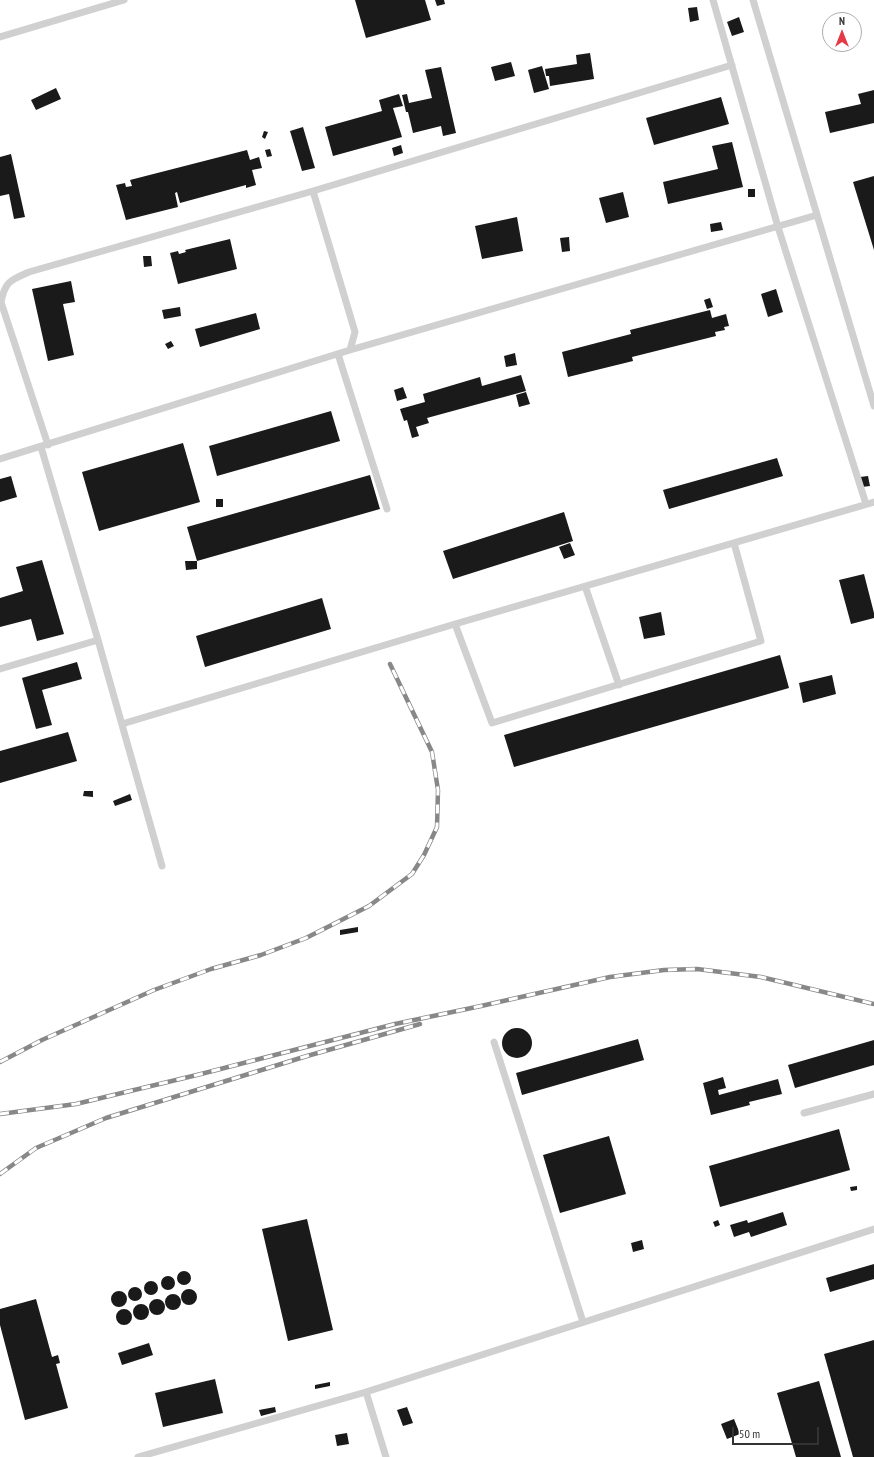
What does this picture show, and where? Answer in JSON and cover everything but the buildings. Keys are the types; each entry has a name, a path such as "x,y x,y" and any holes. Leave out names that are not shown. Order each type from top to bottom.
{"lane":[{"path":"0,37 124,0"},
{"path":"713,0 778,227 866,504"},
{"path":"753,0 874,406"},
{"path":"162,866 44,446 1,302 3,292 11,280 29,272 314,191 732,65"},
{"path":"314,191 355,332 354,343 350,350"},
{"path":"0,459 350,350 817,215"},
{"path":"338,354 387,509"},
{"path":"122,724 455,624 874,502"},
{"path":"455,624 492,723 761,641 734,543"},
{"path":"585,586 619,685"},
{"path":"0,669 98,640"},
{"path":"494,1042 583,1322"},
{"path":"804,1113 874,1094"},
{"path":"138,1457 366,1392 874,1229"},
{"path":"366,1392 386,1457"}],"railway":[{"path":"0,1062 42,1040 154,990 211,969 261,955 306,938 369,906 412,874 424,855 437,827 438,790 432,752 390,664"},
{"path":"0,1114 76,1104 201,1074 395,1024 610,977 664,970 697,969 761,977 874,1004"},
{"path":"0,1174 36,1148 106,1118 307,1056 420,1024"}]}
